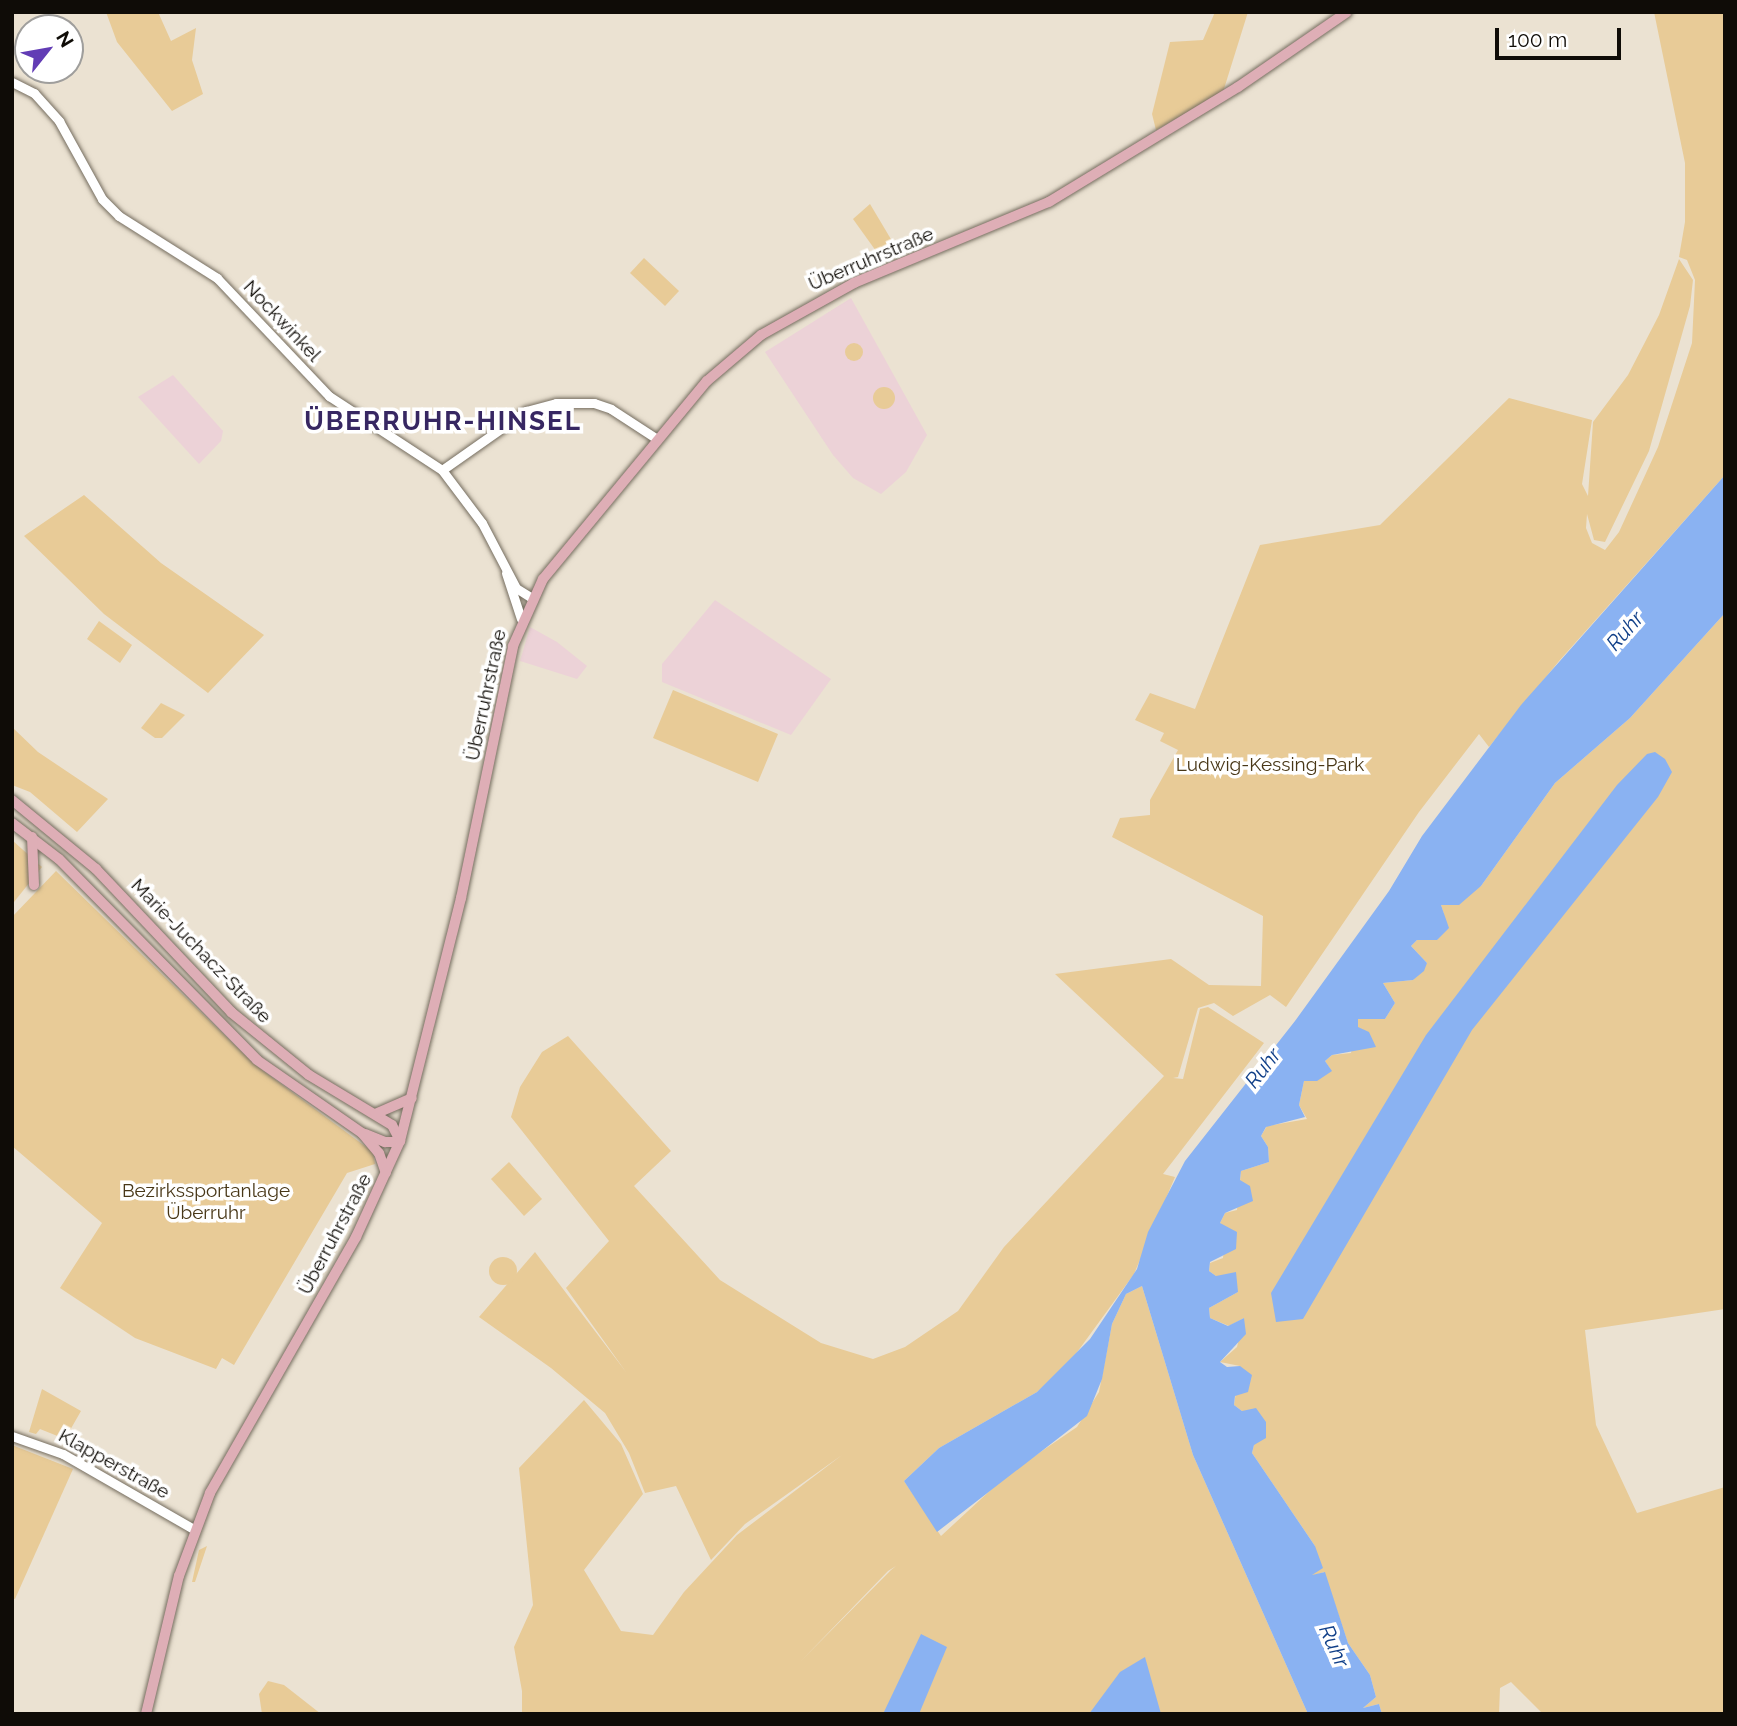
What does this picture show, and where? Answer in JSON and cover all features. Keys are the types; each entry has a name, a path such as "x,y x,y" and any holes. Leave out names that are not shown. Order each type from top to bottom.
{"main road":[{"name":"Überruhrstraße","path":"146,1714 179,1576 195,1530 229,1457 344,1258 400,1141 521,619 532,598 706,381 782,320 854,283 1049,202 1238,87 1347,12"},
{"name":"Marie-Juchacz-Straße","path":"12,800 96,869 203,984 270,1045 309,1075 392,1125 400,1141 385,1142 362,1133 257,1060 81,881 32,837 12,823"},
{"path":"32,837 36,859 34,885"},
{"path":"375,1114 412,1098"},
{"name":"Marie-Juchacz-Straße","path":"362,1133 379,1153 386,1173"}],"street":[{"name":"Nockwinkel","path":"12,82 33,93 72,140 102,198 118,216 217,278 330,396 442,470 482,523 516,588 532,598"},
{"path":"442,470 526,411 555,402 594,403 611,409 657,439"},
{"name":"Nockwinkel","path":"506,571 510,597 521,619"},
{"name":"Klapperstraße","path":"12,1436 64,1454 195,1530"}],"shaded area":[{"path":"851,298 927,435 906,472 881,494 853,478 833,455 765,352"},
{"path":"173,375 223,431 221,441 199,464 138,397"},
{"path":"715,600 831,679 791,735 662,682 662,664"},
{"path":"530,627 557,642 587,666 577,679 520,661"}],"green space":[{"path":"106,12 158,12 171,41 196,28 192,60 203,94 172,111 117,42"},
{"path":"1215,12 1248,12 1223,92 1156,130 1152,114 1170,42 1203,40"},
{"name":"Ludwig-Kessing-Park","path":"1654,12 1725,12 1725,475 1559,661 1489,747 1479,734 1419,812 1286,1007 1270,995 1233,1016 1214,1003 1198,1008 1178,1077 1173,1078 1183,1079 1200,1009 1208,1007 1264,1043 1163,1174 1175,1177 1134,1274 1067,1366 1037,1392 939,1448 904,1481 941,1536 1007,1475 1077,1427 1099,1392 1112,1324 1126,1294 1142,1286 1193,1455 1308,1714 522,1714 522,1691 514,1647 533,1605 519,1468 584,1400 621,1444 643,1494 584,1570 621,1631 653,1635 684,1592 737,1535 842,1455 745,1524 711,1560 676,1486 645,1493 629,1453 605,1413 551,1368 479,1317 535,1252 626,1372 566,1288 609,1241 511,1117 520,1087 542,1052 568,1036 671,1151 634,1186 720,1280 821,1343 873,1359 905,1347 958,1311 1004,1247 1164,1076 1055,974 1171,959 1209,985 1261,986 1263,916 1112,837 1120,818 1150,815 1150,800 1178,750 1160,741 1164,733 1135,720 1150,693 1195,709 1260,545 1380,525 1509,398 1592,420 1582,484 1588,496 1593,422 1628,375 1659,315 1679,259 1693,280 1690,306 1649,451 1605,542 1594,540 1587,514 1586,528 1592,543 1605,550 1619,532 1658,447 1692,343 1695,280 1687,260 1679,257 1685,222 1685,163","holes":["896,1566 800,1662 888,1571"]},
{"path":"870,204 898,251 881,258 853,219"},
{"path":"644,258 679,291 665,306 630,273"},
{"path":"854,343 860,346 863,352 860,358 854,361 848,358 845,352 848,346"},
{"path":"884,387 892,390 895,398 892,406 884,409 876,406 873,398 876,390"},
{"path":"84,495 161,563 264,635 208,693 104,614 24,536"},
{"path":"1725,613 1725,1309 1585,1330 1596,1425 1637,1513 1725,1487 1725,1714 1543,1714 1511,1682 1500,1688 1499,1714 1382,1714 1379,1704 1363,1708 1376,1697 1370,1675 1348,1643 1324,1572 1312,1576 1315,1546 1252,1453 1254,1445 1242,1411 1234,1405 1240,1366 1220,1362 1237,1347 1244,1318 1229,1326 1210,1318 1209,1308 1238,1292 1209,1271 1210,1263 1223,1258 1226,1230 1220,1223 1225,1213 1237,1210 1241,1171 1269,1162 1268,1147 1261,1136 1267,1126 1307,1119 1299,1105 1304,1081 1331,1070 1325,1061 1332,1055 1351,1053 1358,1019 1385,1019 1395,1003 1383,983 1413,980 1427,963 1411,946 1417,940 1437,940 1444,914 1441,905 1481,886 1555,783 1630,718"},
{"path":"99,621 132,645 120,663 87,639"},
{"path":"673,690 778,734 758,782 653,738"},
{"path":"161,703 185,715 162,738 155,738 141,728"},
{"path":"12,727 38,752 108,799 77,832 30,792 12,785"},
{"path":"12,840 42,867 14,902 12,901"},
{"name":"Bezirkssportanlage Überruhr","path":"56,871 254,1064 373,1152 375,1164 347,1173 234,1365 222,1358 216,1369 135,1338 60,1288 102,1223 12,1146 12,917"},
{"path":"509,1162 542,1199 524,1216 491,1179"},
{"path":"503,1257 513,1261 517,1271 513,1281 503,1285 493,1281 489,1271 493,1261"},
{"path":"42,1389 81,1411 65,1439 40,1429 36,1434 29,1432"},
{"path":"12,1445 73,1469 15,1599 12,1598"},
{"path":"207,1546 195,1582 192,1582 199,1550"},
{"path":"268,1681 284,1685 321,1714 262,1714 259,1694"}],"water":[{"name":"Ruhr","path":"1725,475 1725,613 1630,718 1555,783 1481,886 1459,905 1441,905 1449,928 1437,940 1417,940 1411,946 1427,963 1424,971 1413,980 1383,983 1395,1003 1385,1019 1358,1019 1358,1027 1369,1032 1376,1047 1332,1055 1325,1061 1332,1071 1317,1081 1304,1081 1299,1105 1305,1117 1266,1127 1261,1136 1268,1147 1269,1162 1241,1171 1240,1180 1250,1186 1253,1201 1225,1213 1220,1223 1237,1232 1236,1249 1210,1262 1209,1271 1216,1276 1236,1272 1238,1292 1209,1308 1210,1318 1228,1326 1244,1318 1246,1334 1220,1362 1227,1367 1240,1366 1252,1375 1248,1392 1235,1396 1234,1405 1242,1411 1256,1408 1266,1422 1266,1438 1254,1445 1252,1453 1315,1546 1323,1568 1312,1575 1325,1572 1348,1643 1370,1675 1376,1697 1363,1708 1379,1704 1382,1714 1308,1714 1193,1455 1142,1286 1126,1294 1112,1324 1102,1379 1087,1416 937,1532 904,1481 939,1448 1037,1392 1090,1339 1137,1269 1148,1232 1185,1161 1295,1021 1389,891 1422,836 1521,705"},
{"path":"1655,752 1665,759 1672,772 1658,797 1472,1030 1303,1319 1276,1322 1271,1293 1426,1035 1617,785 1647,754"},
{"path":"921,1634 947,1647 919,1714 883,1714"},
{"path":"1145,1657 1161,1714 1089,1714 1120,1672"}],"district":[{"name":"ÜBERRUHR-HINSEL","path":"443,422"}]}
